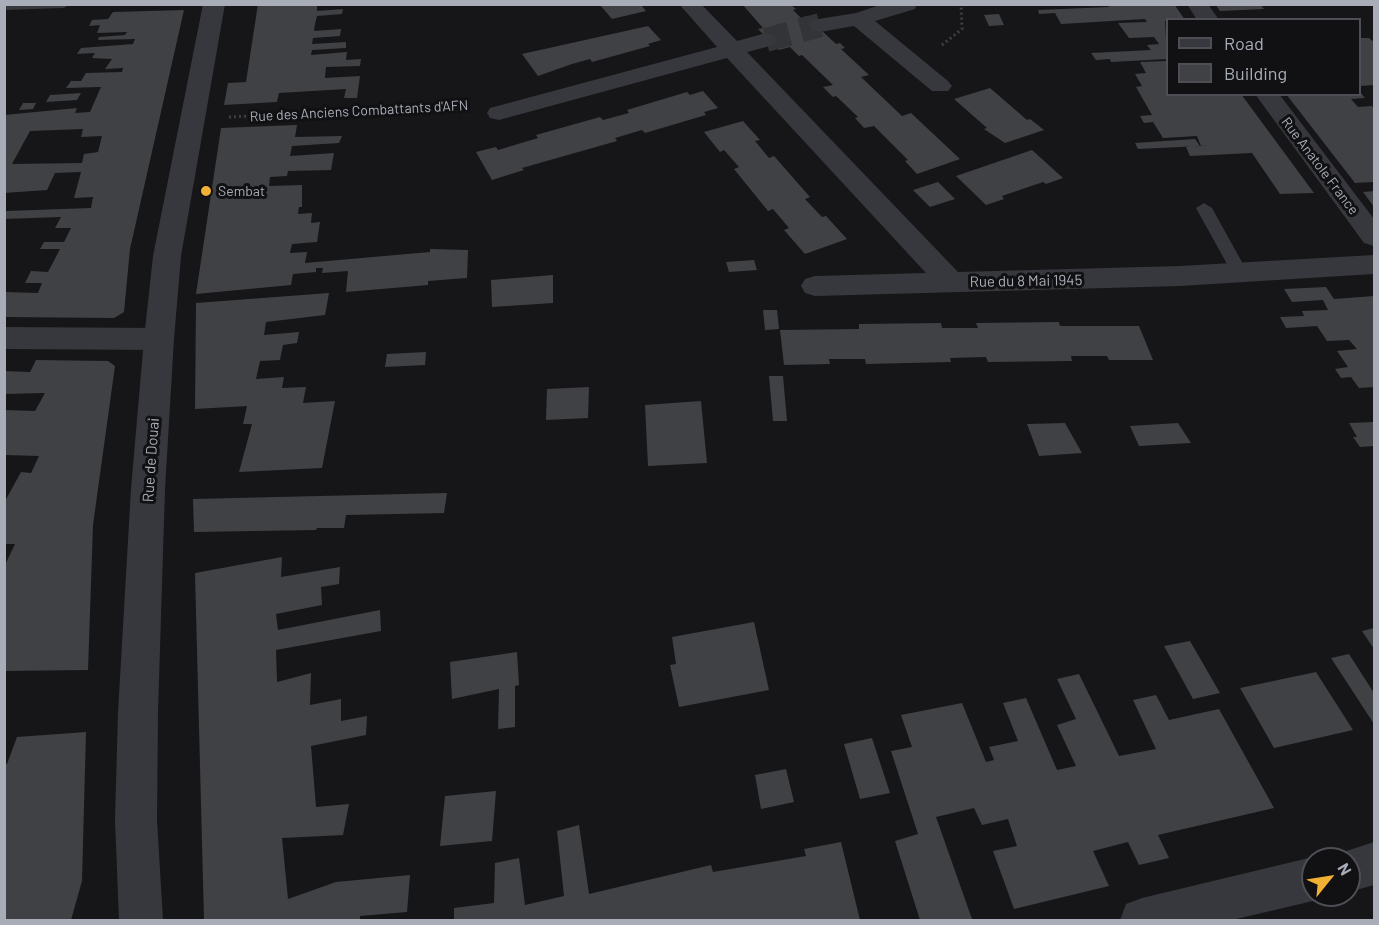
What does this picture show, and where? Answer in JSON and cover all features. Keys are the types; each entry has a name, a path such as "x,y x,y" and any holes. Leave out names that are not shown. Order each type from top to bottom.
{"street":[{"name":"Rue de Douai","path":"141,921 136,820 138,712 148,489 159,339 167,256 214,4"},
{"name":"Rue du 8 Mai 1945","path":"688,4 951,282 1240,273 1374,265"},
{"path":"808,4 824,24 859,19 907,4"},
{"path":"1197,4 1207,18"},
{"path":"859,19 940,86"},
{"path":"499,113 766,40"},
{"name":"Rue Anatole France","path":"1268,96 1374,237"},
{"path":"816,286 951,282"},
{"path":"4,338 159,339"},
{"path":"1142,921 1301,882"}],"lane":[{"path":"4,6 64,4"},
{"path":"1204,208 1240,273"}],"path":[{"path":"920,69 947,40 962,29 961,4"},
{"name":"Rue des Anciens Combattants d'AFN","path":"192,119 483,105 499,113"}],"building":[{"path":"258,4 317,4 317,11 343,9 342,14 317,16 314,31 341,29 340,36 313,38 312,44 346,42 346,48 312,50 311,55 347,52 346,60 361,59 360,66 326,67 325,78 360,76 357,98 344,98 346,89 279,93 277,102 224,105 228,83 246,82"},
{"path":"742,4 791,5 801,18 806,16 836,44 840,43 845,48 841,49 869,75 861,77 902,116 911,113 960,159 917,174 905,161 908,160 874,126 864,128 855,118 858,117 823,87 833,85 802,55 799,56 790,47 779,50 758,29 763,28"},
{"path":"1107,4 1174,4 1184,18 1166,18 1166,59 1111,62 1110,59 1096,60 1091,53 1151,50 1147,45 1159,44 1154,37 1129,38 1118,23 1147,22 1145,19 1061,24 1055,13 1039,14 1038,10 1109,7"},
{"path":"1215,4 1260,4 1264,9 1220,11"},
{"path":"600,5 641,5 646,11 612,19"},
{"path":"184,10 130,249 124,312 114,318 4,317 4,292 38,293 42,283 25,283 31,271 48,272 60,249 40,249 44,242 64,242 71,228 55,228 61,217 4,219 6,211 91,208 93,197 74,198 81,172 55,173 47,190 4,193 4,115 77,108 75,113 90,112 101,87 66,88 71,81 81,81 86,73 122,72 123,68 105,69 112,59 92,58 95,53 77,54 81,48 133,44 135,39 98,40 99,37 125,35 127,32 97,33 100,25 89,26 92,20 108,19 113,12","holes":["83,129 81,137 102,136 98,152 84,154 82,163 12,164 30,131"]},
{"path":"999,14 1004,25 989,26 984,15"},
{"path":"648,26 661,40 648,44 650,46 592,62 590,59 538,76 522,54"},
{"path":"1361,38 1369,38 1374,42 1374,85 1361,86"},
{"path":"1166,61 1166,96 1242,96 1314,193 1280,194 1252,153 1190,156 1186,147 1201,146 1197,136 1163,138 1153,122 1144,123 1140,116 1152,115 1136,87 1142,86 1135,74 1146,73 1140,62"},
{"path":"990,88 1027,120 1030,119 1044,130 1005,143 984,129 987,128 954,99"},
{"path":"703,91 718,108 704,112 706,115 645,133 642,130 615,138 617,141 522,168 524,170 492,180 476,152 496,147 498,150 538,138 536,135 600,117 603,120 629,113 627,110 687,92 690,95"},
{"path":"81,93 77,100 46,102 50,95"},
{"path":"1361,93 1365,98 1351,99 1358,107 1372,106 1374,109 1374,182 1355,183 1288,96 1361,96"},
{"path":"23,103 36,103 33,109 19,110"},
{"path":"743,121 760,140 755,141 769,158 774,156 810,197 805,199 822,217 826,216 847,239 805,254 784,230 789,228 773,209 768,211 734,169 739,167 724,150 720,152 704,132"},
{"path":"297,125 295,137 342,136 339,143 292,146 290,156 334,153 331,170 288,171 287,176 270,177 269,186 302,185 302,207 299,207 298,214 312,213 311,223 320,222 317,242 292,244 290,253 307,252 305,263 430,252 430,249 468,250 467,278 428,281 428,285 346,292 348,271 322,273 323,268 316,268 316,272 293,274 291,285 196,294 221,128"},
{"path":"1195,139 1200,146 1138,149 1135,143"},
{"path":"1032,150 1063,178 1046,184 1043,182 1002,196 1004,199 986,205 956,176"},
{"path":"938,182 955,199 930,207 913,190"},
{"path":"1374,191 1374,207 1363,192"},
{"path":"754,260 757,270 729,272 726,262"},
{"path":"553,275 553,303 492,307 491,280"},
{"path":"1326,287 1334,299 1374,296 1374,387 1359,388 1351,377 1341,378 1335,369 1348,367 1337,351 1357,349 1349,340 1327,341 1317,326 1286,328 1280,317 1304,316 1302,311 1328,310 1323,300 1292,302 1284,289"},
{"path":"329,293 325,315 266,322 264,335 299,332 297,343 283,345 280,360 260,361 256,379 284,377 282,388 306,387 303,403 335,401 322,468 239,472 252,424 243,424 247,406 195,409 196,303"},
{"path":"763,310 777,310 779,329 765,330"},
{"path":"1059,322 1060,326 1139,326 1153,360 1109,360 1107,356 1071,356 1072,361 988,362 986,357 950,358 951,362 866,364 865,359 829,359 830,364 784,365 780,330 859,329 859,324 941,323 942,328 978,328 976,323"},
{"path":"426,352 425,365 385,367 387,354"},
{"path":"36,360 108,361 115,366 93,525 88,670 4,671 4,567 15,544 4,544 4,503 21,472 31,473 39,456 4,455 4,410 35,411 45,393 4,394 4,371 30,372"},
{"path":"769,376 783,376 787,421 773,421"},
{"path":"589,387 588,418 546,420 547,389"},
{"path":"701,401 707,463 648,466 645,405"},
{"path":"1374,422 1374,446 1360,447 1353,437 1357,437 1349,423"},
{"path":"1065,423 1082,453 1039,456 1027,424"},
{"path":"1178,423 1191,443 1139,446 1130,426"},
{"path":"447,493 444,513 346,515 344,528 194,532 193,499"},
{"path":"282,557 281,577 340,567 339,584 321,587 322,605 276,614 278,630 380,610 381,631 276,650 277,682 311,673 310,705 341,699 341,721 367,716 366,735 311,746 316,807 349,804 343,835 282,838 288,899 336,882 410,875 407,912 360,916 360,920 204,920 195,573"},
{"path":"754,622 769,690 679,707 670,665 676,664 672,637"},
{"path":"1374,628 1374,649 1362,631"},
{"path":"1190,641 1220,693 1193,699 1164,646"},
{"path":"517,652 519,685 515,686 515,727 498,729 499,689 452,699 450,662"},
{"path":"1349,654 1374,693 1374,724 1331,658"},
{"path":"1316,672 1353,730 1274,748 1240,688"},
{"path":"1079,674 1119,756 1156,749 1133,700 1156,695 1169,720 1219,709 1274,808 1158,835 1169,858 1139,865 1128,842 1093,851 1109,886 1014,909 993,851 1017,846 1008,819 982,825 974,808 936,817 972,919 920,920 895,841 918,834 891,751 912,747 901,715 962,703 986,762 994,760 989,747 1018,741 1003,703 1026,698 1057,770 1076,766 1057,725 1076,719 1057,679"},
{"path":"86,732 82,881 71,920 4,920 4,764 7,764 17,737"},
{"path":"872,738 890,793 860,799 844,744"},
{"path":"786,769 794,802 761,809 755,775"},
{"path":"496,791 492,841 440,846 445,796"},
{"path":"579,825 589,894 711,865 713,872 806,856 804,849 841,842 860,920 454,920 454,908 494,903 495,863 519,858 525,905 564,896 557,831"}],"tunnel":[{"path":"766,40 820,25"}],"place":[{"name":"Sembat","path":"206,191"}]}
